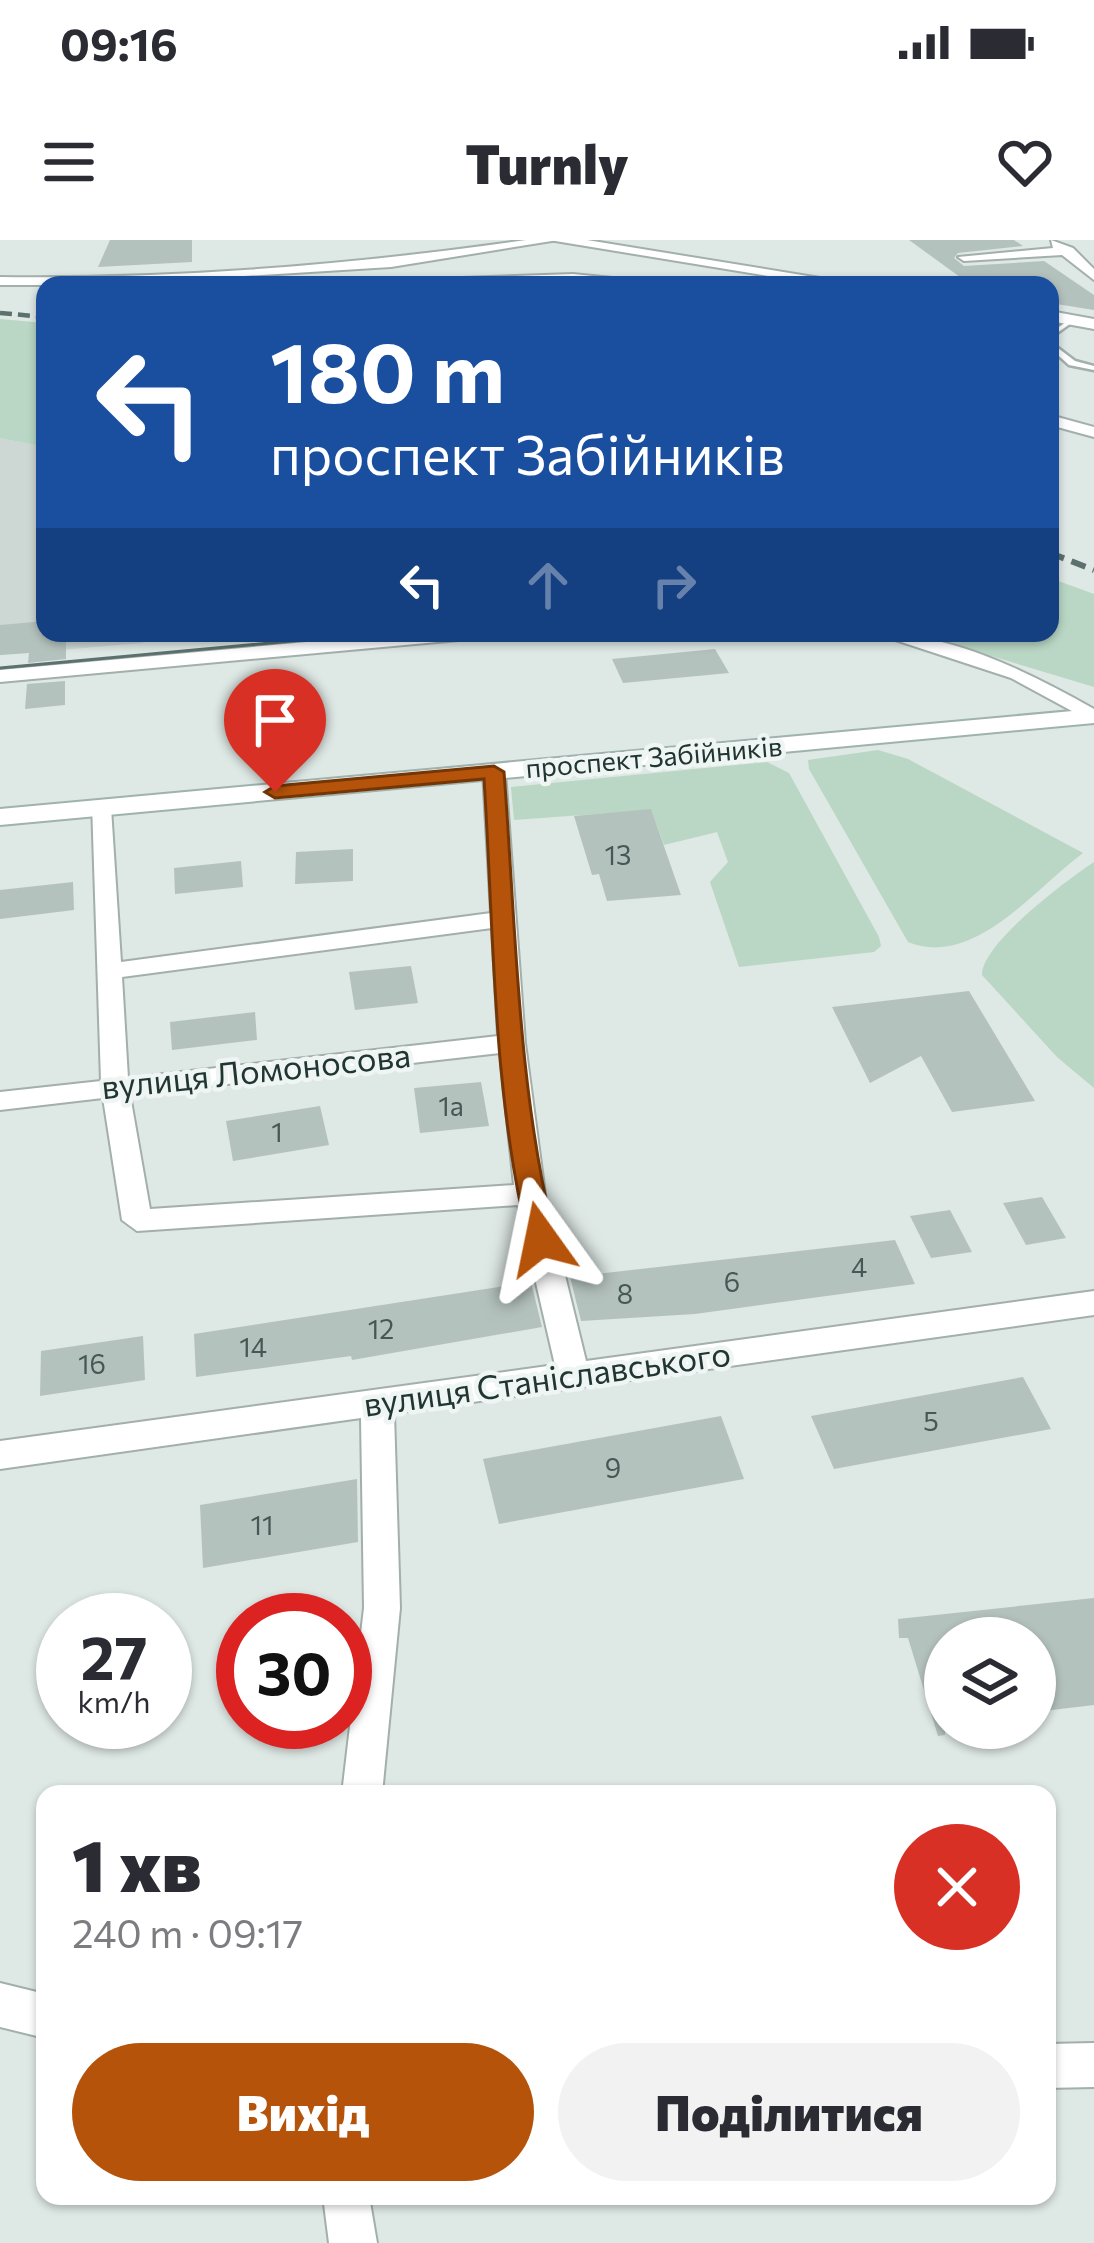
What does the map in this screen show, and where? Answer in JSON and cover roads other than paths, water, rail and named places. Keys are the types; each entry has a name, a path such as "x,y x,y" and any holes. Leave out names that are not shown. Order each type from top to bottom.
{"main road":[{"path":"554,240 799,276"},
{"path":"1059,318 1094,324"},
{"name":"проспект Забійників","path":"0,817 1093,717"}],"street":[{"path":"182,276 391,263 554,240"},
{"path":"1050,240 1070,251 1094,276"},
{"path":"964,257 1070,251"},
{"path":"0,281 36,281"},
{"path":"1059,422 1094,432"},
{"path":"0,676 372,642"},
{"path":"913,642 1018,674 1093,717"},
{"path":"494,772 512,1042 530,1194 574,1376"},
{"path":"100,808 115,1087 136,1220 530,1194"},
{"path":"110,971 502,920"},
{"name":"вулиця Ломоносова","path":"0,1101 512,1042"},
{"name":"вулиця Станіславського","path":"0,1455 1094,1304"},
{"path":"363,1785 382,1608 377,1403"},
{"path":"0,2006 36,2014"},
{"path":"1056,2066 1094,2065"},
{"path":"347,2205 353,2243"}],"lane":[{"path":"1059,332 1072,320"},
{"path":"1059,350 1072,364 1094,368"}],"tram line":[{"path":"0,668 282,642"}],"railway":[{"path":"0,313 36,316"},
{"path":"1059,556 1094,570"}]}
